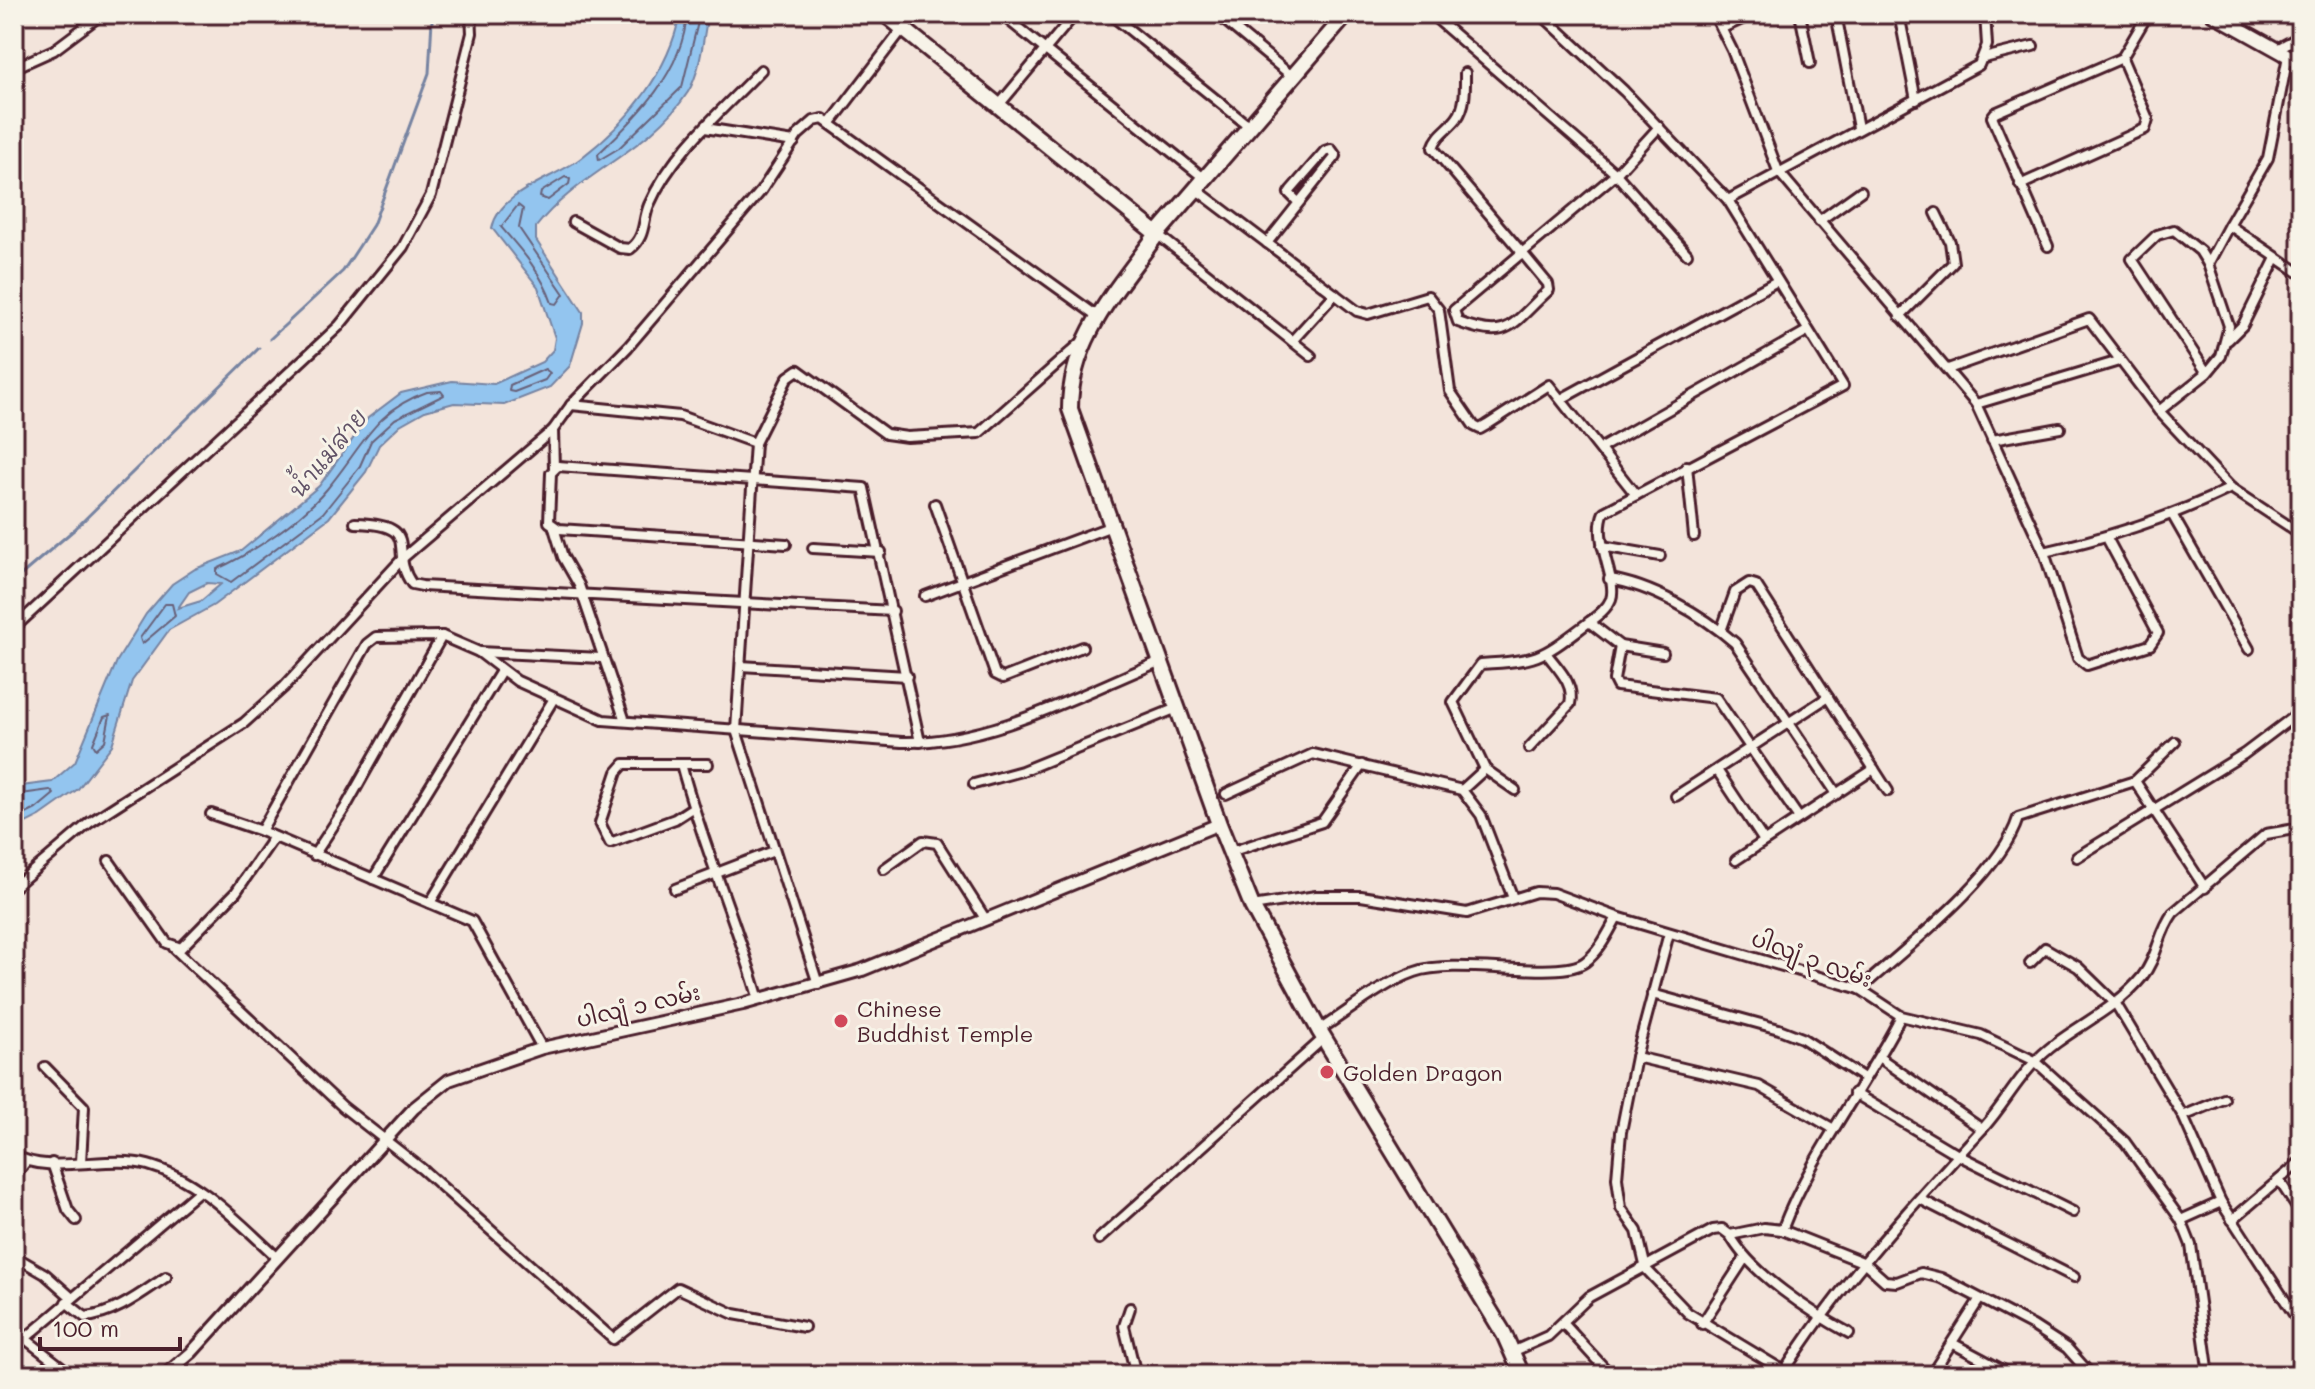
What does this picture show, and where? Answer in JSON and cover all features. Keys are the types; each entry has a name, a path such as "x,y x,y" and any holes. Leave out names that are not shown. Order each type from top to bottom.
{"main road":[{"path":"885,14 1157,234"},
{"path":"2213,14 2301,63"},
{"path":"1339,17 1293,77 1157,234 1097,316 1074,364 1070,409 1219,824 1252,906 1322,1034 1512,1352 1522,1375"}],"street":[{"path":"14,68 54,50 102,14"},
{"path":"14,628 339,326 403,247 431,195 472,33 471,14"},
{"path":"830,124 914,14"},
{"path":"1001,14 1267,243 1357,311 1368,314 1428,296 1458,322 1491,333 1507,327 1549,290 1548,284 1433,148 1436,139 1459,116 1464,99 1465,73"},
{"path":"999,105 1075,14"},
{"path":"1110,14 1250,127"},
{"path":"1217,14 1293,77"},
{"path":"1431,14 1616,174 1687,254"},
{"path":"1515,790 1485,769 1453,702 1481,664 1530,662 1547,654 1589,622 1610,600 1602,546 1604,512 1843,386 1728,200 1659,127 1541,14"},
{"path":"1714,14 1778,171 1976,404 2044,552 2078,658 2087,665 2150,645 2158,633 2107,538"},
{"path":"1722,28 1753,14"},
{"path":"1800,14 1810,63"},
{"path":"1836,14 1858,128"},
{"path":"1899,14 1916,100"},
{"path":"1728,200 1979,65 1984,58 1985,14"},
{"path":"2048,246 1992,123 1995,113 2122,58 2148,14"},
{"path":"2239,26 2246,14"},
{"path":"2208,264 2268,158 2283,52 2301,36"},
{"path":"1984,58 2033,46"},
{"path":"2020,185 2145,129 2148,119 2122,58"},
{"path":"573,222 620,248 630,249 642,237 648,206 669,170 761,70"},
{"path":"14,887 89,823 244,723 284,687 404,557 553,430 571,405 628,347 761,191 794,142 814,121 823,119 1097,316"},
{"path":"1454,316 1457,306 1524,255 1616,174 1659,127"},
{"path":"705,128 794,142"},
{"path":"1267,243 1297,201 1336,156 1331,149 1325,151 1289,193 1297,201"},
{"path":"1819,221 1861,191"},
{"path":"1900,316 1924,297 1953,263 1950,242 1936,213"},
{"path":"2229,225 2301,274"},
{"path":"2159,411 2207,373 2221,356 2228,340 2229,326 2208,264 2200,251 2174,230 2157,235 2132,259 2207,373"},
{"path":"1157,234 1311,356"},
{"path":"2228,340 2243,325 2276,258"},
{"path":"1563,398 1777,281"},
{"path":"1292,341 1335,294"},
{"path":"1433,299 1439,310 1450,391 1474,426 1480,429 1549,385 1563,398 1636,495"},
{"path":"1948,369 2089,319 2159,411 2231,488 2301,534"},
{"path":"1601,448 1807,331"},
{"path":"818,984 736,730 755,443 793,371 798,370 814,380 886,434 907,437 979,433 1083,341"},
{"path":"1976,404 2041,387 2119,361"},
{"path":"571,405 680,416 755,443"},
{"path":"1992,440 2060,428"},
{"path":"553,430 554,468 549,522 581,592 625,721"},
{"path":"1687,466 1693,493 1694,536"},
{"path":"554,468 864,488 881,552 920,742"},
{"path":"2044,552 2107,538 2173,516 2231,488"},
{"path":"935,504 995,674 1003,678 1082,647"},
{"path":"2173,516 2249,649"},
{"path":"355,523 380,523 391,528 404,545 404,557 412,584 893,611"},
{"path":"925,596 1112,526"},
{"path":"554,528 786,544"},
{"path":"1602,546 1660,556"},
{"path":"813,548 881,552"},
{"path":"1609,579 1633,583 1721,631 1749,662 1837,794"},
{"path":"1721,631 1735,592 1749,583 1756,585 1888,791"},
{"path":"1589,622 1620,646 1663,653"},
{"path":"261,831 367,644 376,637 442,636 479,652 501,671 553,700 603,720 920,742 966,734 1030,715 1161,661"},
{"path":"314,855 345,808 442,636"},
{"path":"1620,646 1614,680 1617,686 1716,698 1799,818"},
{"path":"479,652 601,658"},
{"path":"1529,748 1570,704 1572,696 1570,685 1547,654"},
{"path":"741,666 907,676"},
{"path":"373,879 501,671"},
{"path":"1676,796 1828,697"},
{"path":"430,903 553,700"},
{"path":"974,784 1022,771 1177,708"},
{"path":"2077,857 2244,754 2301,711"},
{"path":"1860,989 1922,934 2006,850 2018,818 2135,781 2175,742"},
{"path":"1226,794 1313,754 1462,790 1481,815 1513,898"},
{"path":"692,808 675,819 610,843 602,831 601,816 617,772 624,764 708,764"},
{"path":"681,764 692,808 741,938 759,1000"},
{"path":"1230,852 1322,822 1362,765"},
{"path":"1462,790 1485,769"},
{"path":"1736,860 1874,769"},
{"path":"1717,770 1764,841"},
{"path":"2135,781 2205,888"},
{"path":"211,814 261,831 466,918 480,931 542,1048"},
{"name":"ပါလျံ ၁ လမ်း","path":"165,1375 191,1353 383,1140 435,1088 542,1048 818,984 986,920 1219,824"},
{"path":"1669,933 1636,1057 1617,1154 1621,1208 1637,1231 1646,1269 1702,1324 1786,1374 1820,1317 1982,1129 2035,1061 2116,1004 2150,966 2173,913 2266,834 2301,828"},
{"path":"174,948 181,948 236,892 274,837"},
{"path":"884,869 923,841 937,843 986,920"},
{"path":"675,889 774,851"},
{"path":"109,861 167,943 268,1040 383,1140 422,1169 613,1339 678,1288 734,1314 804,1327"},
{"name":"ပါလျံ ၃ လမ်း","path":"1252,906 1316,896 1361,896 1467,913 1513,898 1553,893 1617,917 1860,989 1901,1016 1981,1035 2035,1061 2125,1142 2181,1220 2194,1260 2209,1375"},
{"path":"1099,1239 1322,1034 1416,971 1438,967 1540,967 1567,971 1584,963 1598,950 1617,917"},
{"path":"2030,963 2045,948 2078,967 2116,1004 2183,1116 2221,1202 2301,1325"},
{"path":"1652,994 1802,1038 1864,1078"},
{"path":"1782,1230 1799,1185 1854,1093 1880,1058 1901,1016"},
{"path":"1636,1057 1759,1086 1832,1128"},
{"path":"1880,1058 1982,1129"},
{"path":"45,1067 84,1107 81,1162"},
{"path":"1854,1093 1958,1155 2073,1212"},
{"path":"2183,1116 2224,1099"},
{"path":"14,1155 26,1162 146,1164 199,1191 278,1258"},
{"path":"2232,1220 2301,1161"},
{"path":"14,1176 26,1162"},
{"path":"52,1163 68,1210 76,1220"},
{"path":"2279,1180 2301,1214"},
{"path":"14,1348 68,1299 199,1191"},
{"path":"1920,1199 2074,1277"},
{"path":"2181,1220 2221,1202"},
{"path":"1512,1352 1548,1336 1589,1297 1719,1228 1730,1235 1745,1258 1820,1317 1849,1333"},
{"path":"1730,1235 1764,1228 1782,1230 1802,1235 1865,1263 1885,1281 1897,1282 1921,1273 1941,1278 2033,1326 2067,1348 2091,1375"},
{"path":"14,1256 45,1274 85,1317 125,1303 166,1277"},
{"path":"1702,1324 1745,1258"},
{"path":"1953,1375 1934,1371 1979,1300"},
{"path":"1130,1308 1124,1326 1136,1375"},
{"path":"1563,1323 1606,1370 1615,1375"},
{"path":"14,1330 72,1375"},
{"path":"1952,1343 2012,1375"}],"water":[{"path":"680,14 708,14 699,64 688,92 654,130 572,191 536,227 536,240 583,312 583,323 570,366 550,387 504,405 454,403 425,411 400,425 379,445 366,472 329,518 214,605 169,630 132,681 112,745 78,789 40,816 14,829 14,787 52,782 75,762 117,661 146,614 172,584 195,569 241,551 319,486 368,418 401,393 452,381 494,384 542,362 553,350 555,338 538,287 492,228 497,215 517,195 570,166 615,128 656,76 675,35","holes":["207,583 221,584 201,601 178,608 189,592"]}],"waterway":[{"path":"270,339 343,271 373,225 429,73 432,20 436,14"},
{"path":"14,581 75,529 259,348"}],"place":[{"name":"Chinese Buddhist Temple","path":"841,1021"},
{"name":"Golden Dragon","path":"1327,1072"}],"water label":[{"name":"น้ำแม่สาย","path":"327,453"}]}
